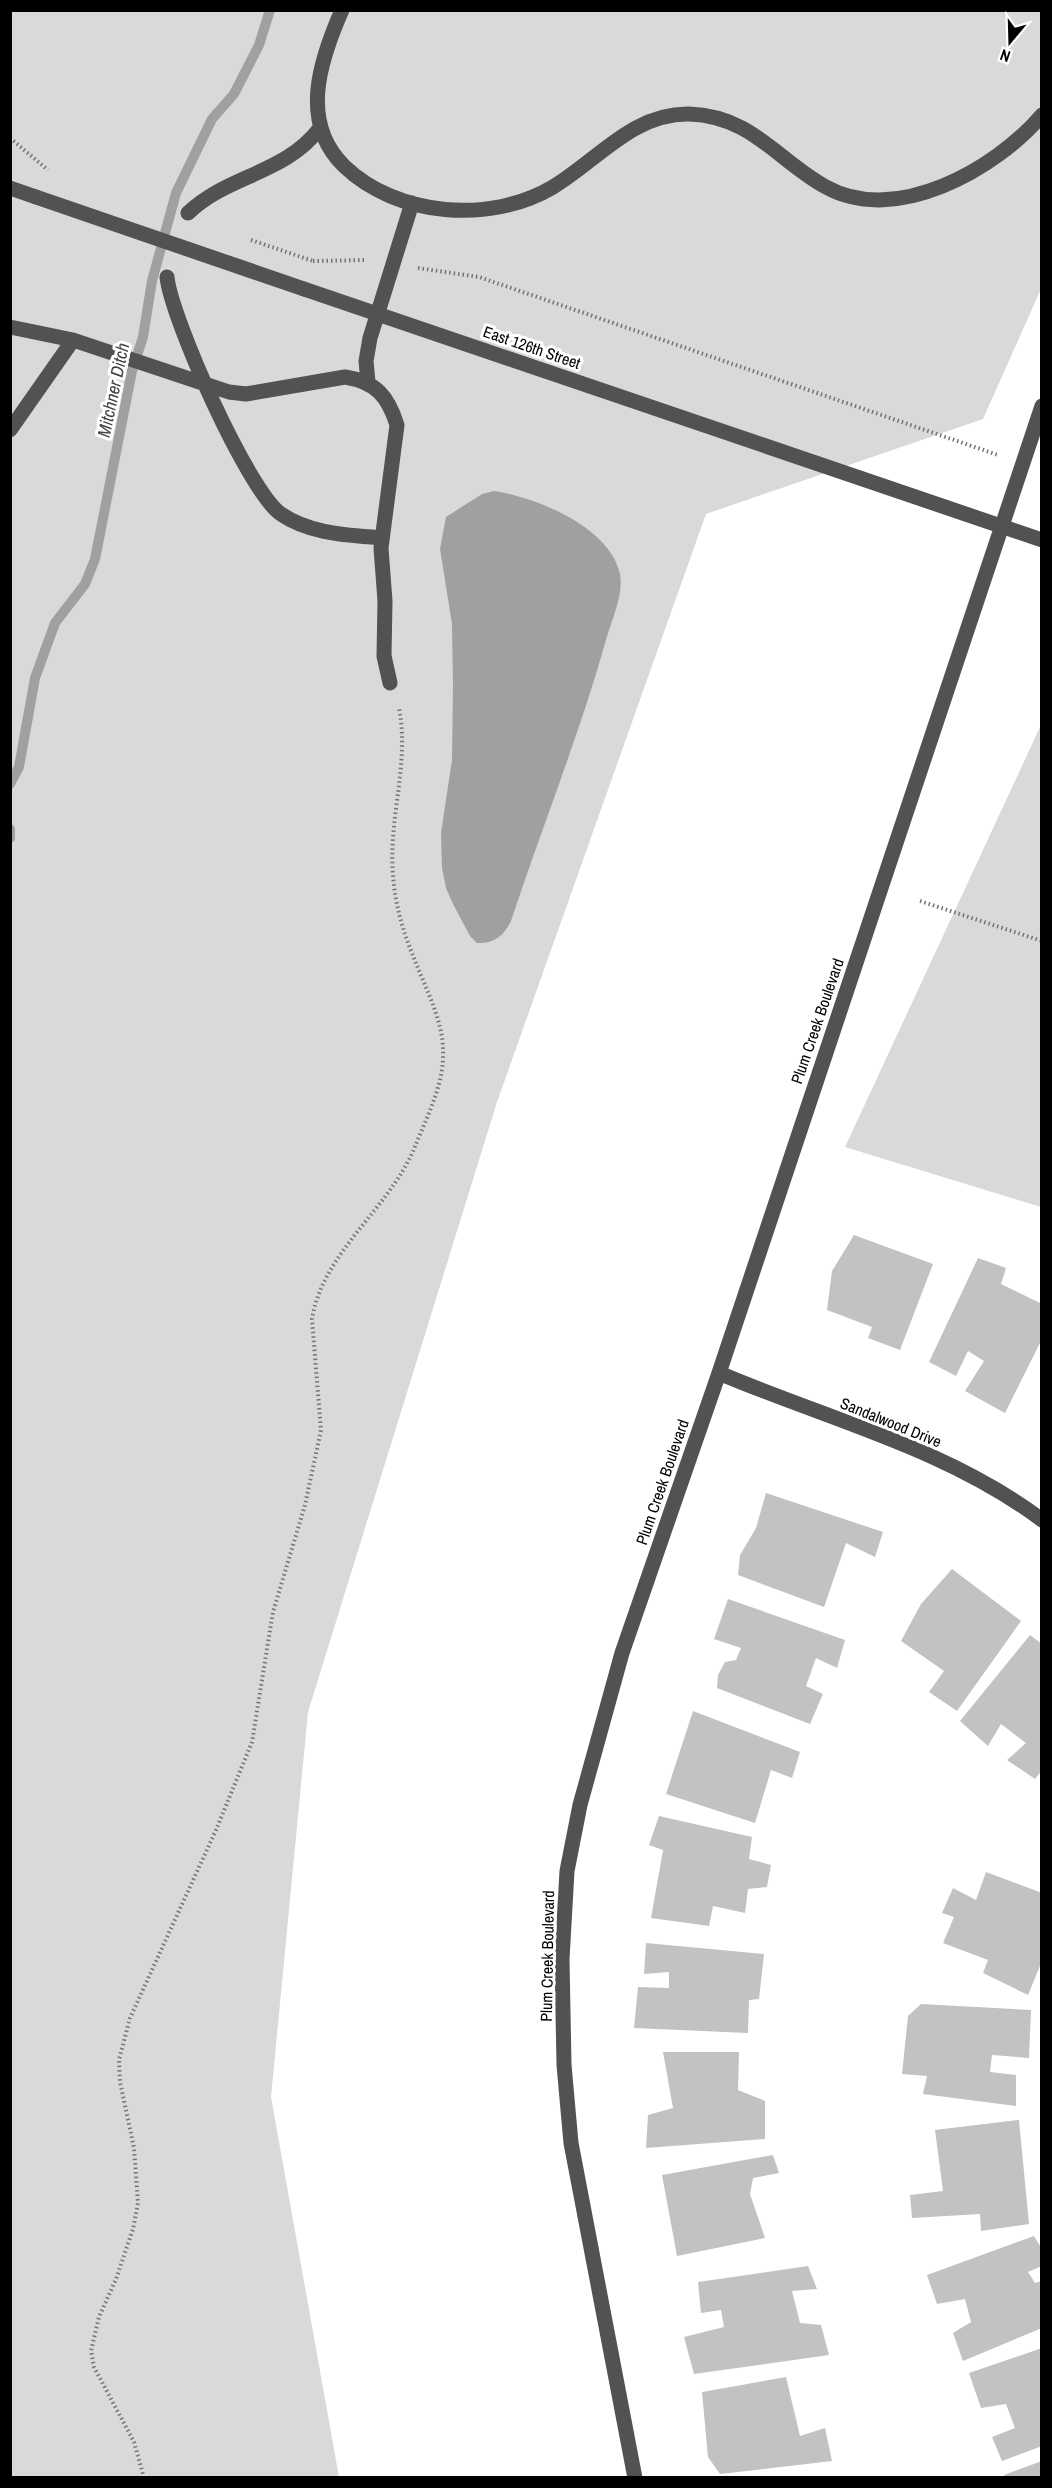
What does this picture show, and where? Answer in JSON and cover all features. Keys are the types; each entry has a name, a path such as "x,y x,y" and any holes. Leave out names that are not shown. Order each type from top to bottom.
{"street":[{"path":"342,10 318,83 316,105 320,128 326,143 353,175 371,188 412,203 442,209 472,211 518,203 556,186 626,132 644,123 678,114 718,118 736,124 755,134 826,187 845,195 877,201 897,199 918,195 987,163 1013,146 1041,115"},
{"path":"188,213 215,193 291,157 306,146 320,128"},
{"name":"East 126th Street","path":"10,188 1041,540"},
{"path":"368,382 366,361 412,203"},
{"path":"167,277 168,292 178,320 206,386 254,479 279,513 308,527 382,538"},
{"path":"10,327 73,340 206,386 246,394 345,377 368,382 385,396 397,425 382,538 384,656 390,683"},
{"path":"10,429 73,340"},
{"name":"Plum Creek Boulevard","path":"635,2478 571,2143 564,2065 562,1971 567,1872 580,1805 622,1653 718,1373 1041,406"},
{"name":"Sandalwood Drive","path":"718,1373 884,1436 958,1468 1041,1520"}],"path":[{"path":"10,138 48,170"},
{"path":"313,261 361,259 479,277 1023,464"},
{"path":"144,2478 134,2442 94,2367 91,2351 99,2317 116,2279 133,2229 138,2203 134,2148 120,2082 119,2060 130,2018 216,1830 252,1742 273,1612 305,1505 321,1430 312,1319 315,1301 335,1262 375,1212 412,1152 438,1087 443,1058 440,1030 403,930 396,900 392,852 403,730 397,700 390,683"},
{"path":"920,901 1041,941"}],"shaded area":[{"path":"11,11 1041,11 1041,289 983,419 706,514 497,1102 308,1712 271,2097 339,2477 11,2478"},
{"path":"494,491 511,494 550,508 587,529 602,542 613,557 621,582 616,608 584,711 511,921 498,938 477,943 470,936 453,904 446,888 442,868 441,833 452,760 453,684 452,624 440,549 446,517 482,494"},
{"path":"1041,725 1042,1207 845,1147"}],"building":[{"path":"854,1235 933,1264 900,1350 868,1338 872,1327 827,1310 832,1271"},
{"path":"978,1258 1006,1268 1001,1284 1042,1304 1042,1339 1005,1413 965,1391 984,1361 968,1351 956,1376 929,1362"},
{"path":"766,1493 883,1532 875,1557 846,1543 824,1607 738,1575 740,1555 756,1528"},
{"path":"952,1569 1021,1621 957,1711 929,1692 944,1671 901,1641 921,1604"},
{"path":"728,1599 845,1640 837,1668 816,1658 806,1686 823,1694 810,1724 717,1688 718,1675 725,1662 736,1660 741,1648 714,1639"},
{"path":"1030,1635 1042,1644 1042,1770 1035,1779 1007,1760 1026,1743 1001,1724 988,1746 960,1721"},
{"path":"693,1711 800,1752 792,1778 771,1770 755,1823 666,1794"},
{"path":"659,1816 752,1837 749,1859 771,1865 767,1887 748,1889 745,1913 713,1906 709,1926 651,1918 663,1850 649,1845"},
{"path":"986,1872 1042,1893 1042,1961 1028,1995 983,1973 988,1960 943,1943 954,1917 942,1913 953,1888 976,1900"},
{"path":"646,1943 764,1954 759,1999 749,2000 748,2033 634,2028 638,1987 669,1988 669,1972 644,1974"},
{"path":"921,2004 1031,2010 1029,2058 992,2055 990,2072 1016,2075 1016,2106 923,2094 927,2076 902,2074 908,2016"},
{"path":"663,2052 739,2052 738,2090 765,2101 765,2139 646,2148 648,2115 673,2108"},
{"path":"1019,2120 1029,2224 981,2231 980,2214 912,2218 910,2195 943,2191 935,2130"},
{"path":"773,2155 779,2173 753,2178 750,2194 765,2238 677,2256 662,2175"},
{"path":"1034,2236 1042,2249 1042,2266 1028,2272 1035,2283 1042,2281 1042,2328 963,2361 953,2333 971,2322 965,2299 937,2304 927,2275"},
{"path":"808,2266 817,2289 792,2291 800,2323 821,2325 829,2355 694,2374 684,2337 724,2327 721,2310 701,2313 698,2282"},
{"path":"1042,2348 1042,2446 1002,2461 992,2437 1015,2428 1006,2404 981,2408 969,2373"},
{"path":"786,2377 800,2436 825,2428 832,2461 720,2474 708,2457 702,2392"},
{"path":"1042,2461 1042,2478 1005,2478 1004,2475"}],"waterway":[{"name":"Mitchner Ditch","path":"10,784 19,767 35,678 55,623 85,584 95,559 132,371 143,337 152,281 176,193 212,119 234,94 259,45 270,10"},
{"name":"Mitchner Ditch","path":"10,829 10,838"}],"tunnel":[{"path":"167,277 188,213"}]}
